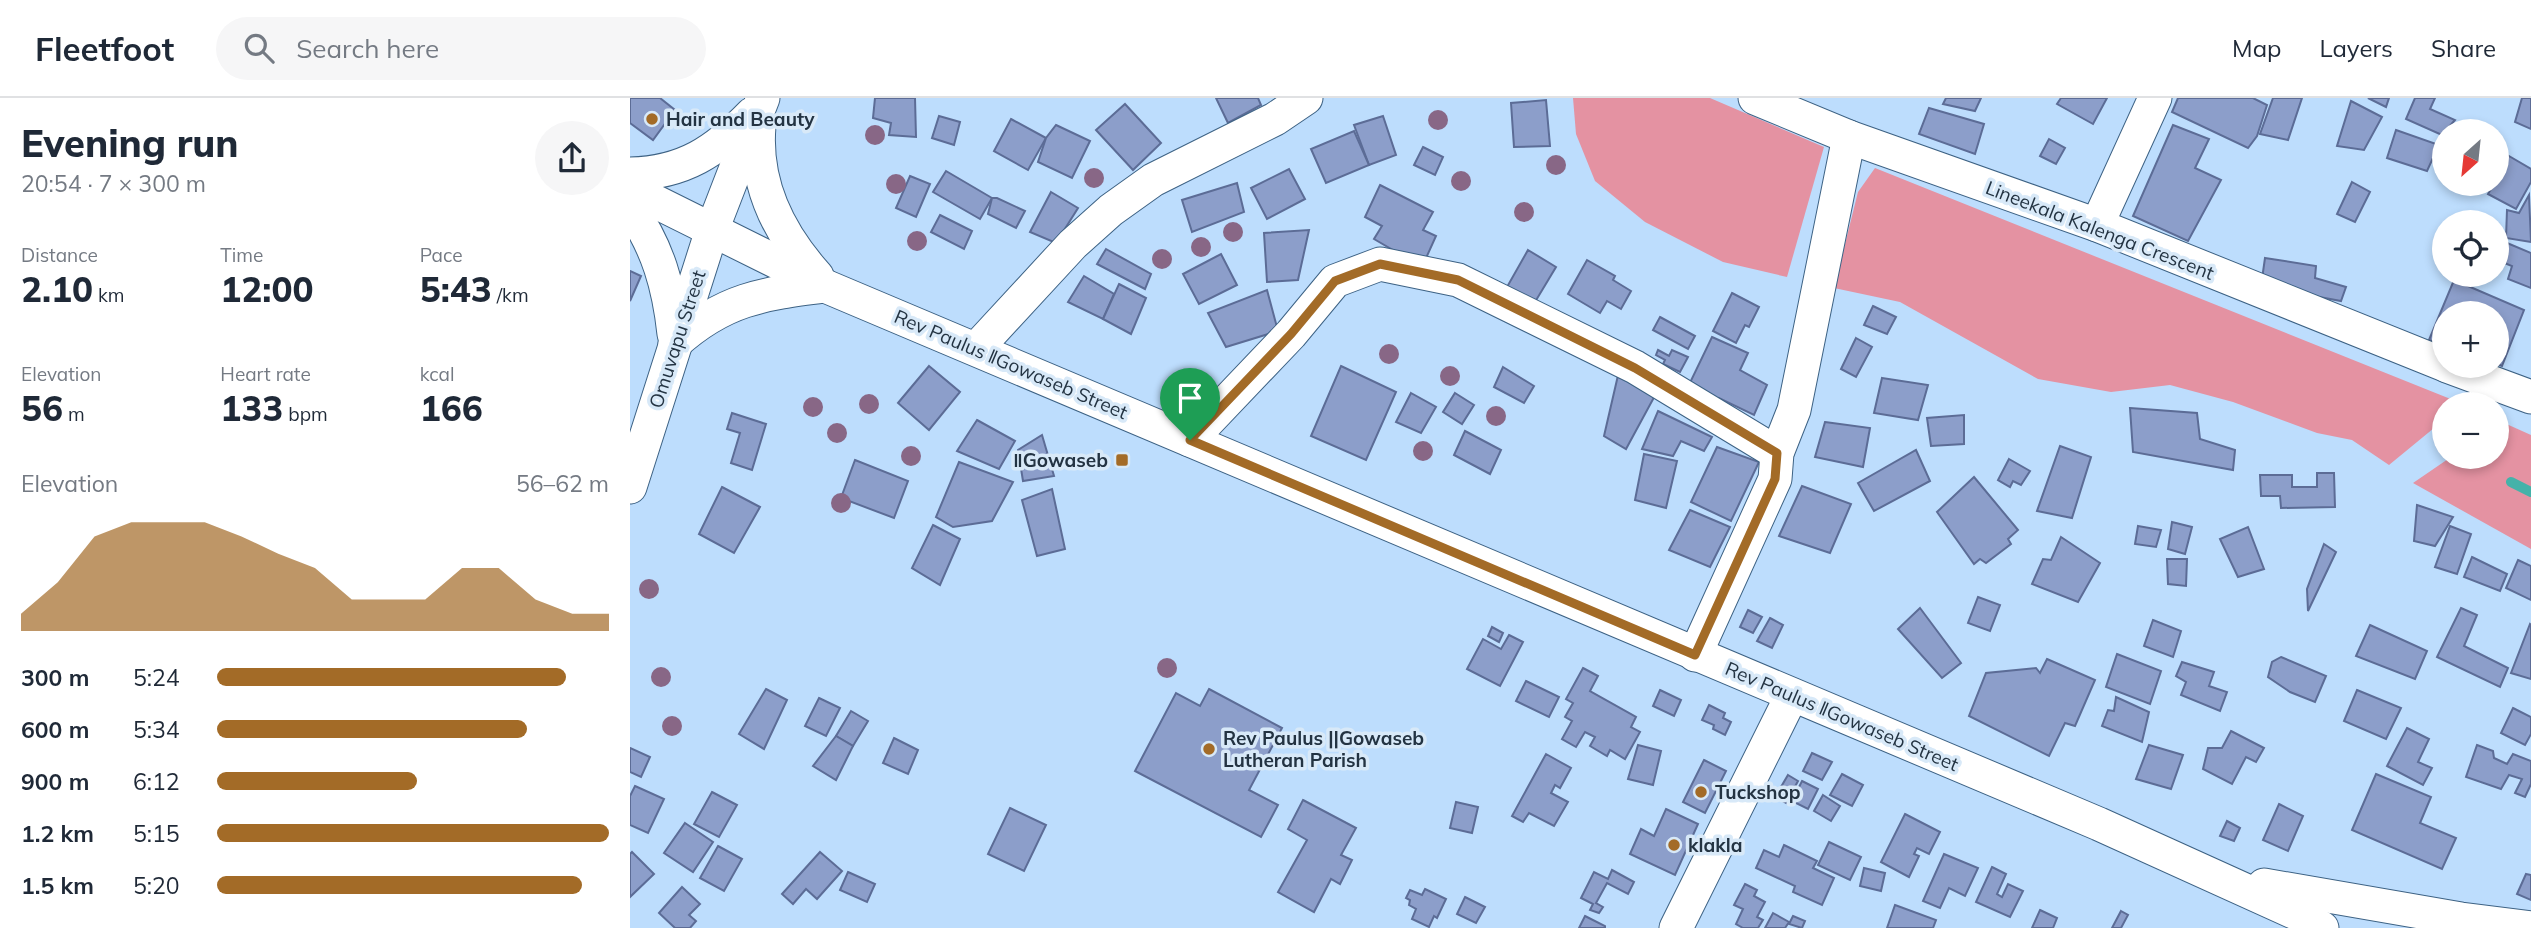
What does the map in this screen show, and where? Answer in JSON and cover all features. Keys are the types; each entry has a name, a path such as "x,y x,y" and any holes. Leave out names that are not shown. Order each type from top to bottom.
{"street":[{"path":"976,349 1073,244 1111,210 1153,180 1275,119 1306,98"},
{"name":"Lineekala Kalenga Crescent","path":"1755,98 1849,138 2097,225 2432,359"},
{"path":"2097,225 2155,98"},
{"path":"630,174 663,171 708,154 729,138 762,102"},
{"path":"762,102 758,140 765,190 781,229 798,256 825,286"},
{"name":"Omuvapu Street","path":"630,487 712,230 762,102"},
{"path":"1695,655 1775,479 1777,453 1794,410 1849,138"},
{"name":"Rev Paulus ǁGowaseb Street","path":"630,189 825,286 2086,818 2300,915 2322,928"},
{"path":"630,208 650,240 664,272 671,300 675,343"},
{"path":"1190,440 1291,334 1335,281 1380,264 1458,280 1635,368 1777,453"},
{"path":"675,343 720,309 776,293 825,286"},
{"name":"Lineekala Kalenga Crescent","path":"2481,378 2531,397"},
{"path":"1676,928 1792,695"},
{"path":"2220,878 2461,919 2531,928"}],"shaded area":[{"path":"1573,98 1710,98 1824,147 1787,277 1723,262 1645,222 1595,181 1576,134"},
{"path":"1875,168 2433,392 2432,430 2389,465 2352,440 2317,433 2233,402 2170,385 2111,392 2038,379 1900,302 1834,288 1858,192"},
{"path":"2509,425 2531,435 2531,549 2413,483 2433,469 2509,469"}],"building":[{"path":"630,98 660,98 675,110 653,140 630,123"},
{"path":"875,98 915,98 916,137 889,135 891,123 873,118"},
{"path":"1216,98 1258,98 1261,105 1228,123"},
{"path":"1946,98 1981,98 1975,111 1943,104"},
{"path":"2061,98 2107,98 2093,124 2057,104"},
{"path":"2178,98 2253,98 2267,105 2257,136 2248,148 2172,112"},
{"path":"2273,98 2302,98 2288,140 2260,134"},
{"path":"2368,98 2389,98 2386,107"},
{"path":"2415,98 2435,98 2430,109 2453,119 2432,119 2432,131 2406,119"},
{"path":"2522,98 2531,98 2531,129 2515,122"},
{"path":"1546,100 1550,146 1514,147 1511,103"},
{"path":"2351,101 2382,117 2364,150 2337,146"},
{"path":"1125,104 1161,143 1133,170 1096,130"},
{"path":"1929,108 1984,124 1975,154 1919,134"},
{"path":"939,116 960,122 954,145 932,138"},
{"path":"1383,116 1396,155 1369,165 1354,125"},
{"path":"1011,119 1046,138 1028,170 994,151"},
{"path":"1056,125 1090,141 1072,178 1038,162 1046,138"},
{"path":"2173,125 2209,139 2195,168 2221,180 2188,241 2133,216"},
{"path":"2396,130 2432,143 2432,160 2427,171 2387,158"},
{"path":"1354,131 1369,165 1326,183 1311,149"},
{"path":"2049,139 2065,148 2056,164 2040,156"},
{"path":"1423,147 1443,157 1435,175 1414,165"},
{"path":"2510,157 2531,169 2531,182 2516,209 2492,196 2510,196"},
{"path":"1289,169 1305,199 1267,219 1251,188"},
{"path":"946,171 992,198 980,219 933,192"},
{"path":"910,176 930,184 916,217 896,208"},
{"path":"2352,182 2370,192 2355,222 2337,214"},
{"path":"1237,183 1244,212 1192,232 1182,200"},
{"path":"1380,185 1433,212 1423,230 1436,236 1422,267 1374,239 1382,226 1365,217"},
{"path":"1051,192 1078,208 1056,243 1030,232"},
{"path":"2529,195 2531,242 2509,238 2509,210 2519,213"},
{"path":"992,198 1025,211 1016,228 988,214"},
{"path":"940,215 972,231 964,249 931,232"},
{"path":"1309,230 1298,280 1267,282 1264,233"},
{"path":"2509,244 2531,253 2531,288 2509,279 2512,266 2509,265"},
{"path":"1106,249 1151,274 1145,289 1097,264"},
{"path":"1528,250 1556,267 1535,302 1507,287"},
{"path":"1221,254 1237,285 1199,304 1183,274"},
{"path":"2265,258 2316,266 2315,278 2346,287 2341,301 2261,286"},
{"path":"1587,260 1615,276 1613,280 1631,291 1621,309 1607,301 1600,313 1568,294"},
{"path":"630,271 641,276 630,301"},
{"path":"1084,276 1114,294 1103,319 1068,302"},
{"path":"1119,284 1146,298 1131,334 1103,319"},
{"path":"2451,287 2470,287 2503,301 2445,301"},
{"path":"1267,290 1278,331 1226,347 1208,313"},
{"path":"1732,293 1759,307 1749,327 1745,325 1736,343 1713,331"},
{"path":"2509,304 2524,310 2509,348"},
{"path":"1873,306 1896,317 1887,334 1864,325"},
{"path":"1660,317 1695,336 1688,349 1653,330"},
{"path":"1712,337 1748,353 1740,370 1767,385 1754,415 1719,398 1713,409 1685,393"},
{"path":"1856,338 1872,347 1856,377 1841,369"},
{"path":"1658,350 1669,356 1672,350 1688,357 1680,372 1663,364 1665,360 1656,355"},
{"path":"929,366 960,392 929,430 898,403"},
{"path":"1341,366 1396,392 1366,460 1311,436"},
{"path":"1503,367 1534,386 1524,403 1494,387"},
{"path":"1619,371 1658,390 1626,449 1604,436"},
{"path":"1882,378 1928,385 1918,420 1874,413"},
{"path":"1411,393 1436,407 1421,433 1396,422"},
{"path":"1455,393 1474,405 1462,424 1443,412"},
{"path":"2130,408 2197,413 2200,439 2235,450 2233,470 2133,452"},
{"path":"1658,411 1712,437 1704,451 1681,441 1673,456 1642,449"},
{"path":"732,413 766,424 752,470 731,463 740,433 727,429"},
{"path":"1964,415 1964,444 1931,446 1927,418"},
{"path":"977,420 1015,441 999,469 957,451"},
{"path":"1825,422 1870,428 1863,467 1815,457"},
{"path":"1465,431 1501,450 1490,474 1454,455"},
{"path":"1042,435 1054,476 1023,481 1018,450"},
{"path":"2060,446 2091,457 2072,518 2037,511"},
{"path":"1717,447 1759,462 1731,521 1691,502"},
{"path":"1916,450 1930,481 1874,511 1858,483"},
{"path":"1644,454 1677,461 1666,508 1635,500"},
{"path":"2009,459 2030,471 2021,485 2013,481 2010,487 1998,480"},
{"path":"855,460 908,481 894,518 841,498"},
{"path":"959,462 1013,482 992,521 953,527 936,517"},
{"path":"2317,473 2334,473 2335,507 2281,508 2280,496 2261,496 2260,475 2292,475 2292,487 2317,487"},
{"path":"1974,477 2018,530 2008,539 2011,544 1986,563 1980,559 1974,564 1937,512"},
{"path":"1802,486 1851,504 1830,553 1779,536"},
{"path":"722,487 760,507 734,553 699,534"},
{"path":"1052,489 1065,549 1037,556 1022,500"},
{"path":"2417,505 2453,517 2435,546 2414,541"},
{"path":"1690,510 1730,527 1710,567 1669,550"},
{"path":"2172,522 2192,527 2185,554 2168,549"},
{"path":"933,525 960,539 940,585 912,568"},
{"path":"2138,526 2161,530 2156,547 2135,544"},
{"path":"2450,526 2471,534 2457,574 2435,567"},
{"path":"2248,527 2264,569 2238,577 2220,539"},
{"path":"2061,537 2100,563 2078,602 2032,584 2043,559 2051,560"},
{"path":"2324,544 2336,552 2308,611 2307,589"},
{"path":"2472,557 2507,574 2500,591 2464,577"},
{"path":"2167,559 2187,559 2186,586 2168,584"},
{"path":"2518,560 2531,566 2531,600 2506,588"},
{"path":"1978,597 2000,605 1990,631 1968,623"},
{"path":"1920,608 1961,663 1942,678 1898,629"},
{"path":"2461,608 2477,615 2464,646 2508,668 2500,687 2437,657"},
{"path":"1748,610 1762,617 1753,633 1740,627"},
{"path":"1770,618 1783,625 1772,648 1757,641"},
{"path":"2153,620 2181,631 2173,657 2144,646"},
{"path":"2370,625 2427,651 2415,679 2356,656"},
{"path":"2531,625 2531,679 2511,673"},
{"path":"1492,627 1503,633 1499,642 1488,636"},
{"path":"1509,635 1523,642 1500,686 1467,669 1483,639 1501,649"},
{"path":"2117,654 2161,671 2150,704 2106,687"},
{"path":"2281,657 2326,676 2315,702 2290,692 2268,677 2272,662"},
{"path":"2047,659 2095,680 2075,726 2065,723 2049,756 1969,716 1986,673 2036,668 2040,673"},
{"path":"2182,662 2214,672 2209,686 2227,692 2220,711 2181,695 2186,682 2176,676"},
{"path":"1583,668 1598,676 1590,691 1636,717 1631,727 1640,732 1625,759 1610,750 1607,756 1590,746 1595,737 1585,732 1576,747 1562,739 1572,721 1565,717 1573,703 1566,699"},
{"path":"1526,681 1559,697 1549,717 1516,701"},
{"path":"766,689 787,700 764,749 739,734"},
{"name":"Rev Paulus ||Gowaseb Lutheran Parish","path":"1209,689 1282,728 1249,790 1278,805 1261,837 1135,771 1176,693 1200,706"},
{"path":"1660,690 1681,700 1674,716 1653,706"},
{"path":"2357,690 2401,708 2386,739 2344,721"},
{"path":"2116,697 2149,712 2142,742 2102,726 2108,710 2114,711"},
{"path":"819,698 840,708 826,736 805,726"},
{"path":"1709,705 1725,713 1723,718 1731,722 1725,735 1713,729 1714,725 1702,720"},
{"path":"2513,708 2531,717 2531,734 2525,745 2501,733"},
{"path":"851,711 868,721 853,746 836,736"},
{"path":"2407,728 2429,739 2418,762 2432,768 2423,785 2387,766"},
{"path":"2231,731 2264,748 2256,762 2246,757 2232,784 2203,769 2208,748 2222,748"},
{"path":"836,736 853,746 836,780 813,766"},
{"path":"894,738 918,750 908,774 883,763"},
{"path":"1638,745 1661,751 1653,785 1628,779"},
{"path":"2149,745 2183,755 2171,789 2136,779"},
{"path":"2477,745 2493,751 2494,758 2507,764 2513,754 2531,761 2531,784 2525,797 2515,793 2522,779 2509,775 2501,789 2466,777"},
{"path":"630,748 650,757 641,777 630,772"},
{"path":"1812,753 1832,762 1822,780 1803,771"},
{"path":"1546,754 1571,768 1560,788 1555,785 1551,793 1568,802 1554,826 1529,813 1523,822 1512,816"},
{"path":"1704,760 1726,771 1705,813 1683,802"},
{"path":"1842,774 1863,785 1852,806 1830,795"},
{"path":"2376,774 2431,797 2420,823 2456,838 2442,869 2352,830"},
{"path":"1788,775 1798,781 1786,803 1775,797"},
{"path":"1802,781 1818,789 1808,809 1792,801"},
{"path":"635,786 664,799 648,833 630,825 630,796"},
{"path":"712,792 737,805 719,837 694,824"},
{"path":"1823,795 1840,806 1831,821 1814,811"},
{"path":"1303,800 1356,828 1341,855 1352,860 1340,884 1331,879 1314,912 1278,892 1307,840 1288,829"},
{"path":"1456,802 1478,807 1472,833 1450,828"},
{"path":"2279,804 2303,816 2288,851 2263,840"},
{"path":"1010,808 1046,825 1024,871 988,854"},
{"path":"1666,809 1698,824 1675,875 1630,854 1641,829 1654,836"},
{"path":"1905,814 1940,832 1929,854 1917,848 1914,854 1919,856 1909,877 1881,862"},
{"path":"2227,821 2240,828 2234,841 2220,836"},
{"path":"685,823 713,842 693,872 664,853"},
{"path":"1829,842 1861,857 1850,880 1818,865"},
{"path":"1784,845 1817,861 1813,868 1834,878 1822,905 1793,892 1795,886 1756,868 1764,850 1779,857"},
{"path":"718,846 742,859 724,891 700,878"},
{"path":"632,852 654,874 630,897 630,854"},
{"path":"820,852 842,871 817,899 806,889 793,904 782,894"},
{"path":"1944,854 1978,868 1965,896 1949,888 1940,908 1923,901"},
{"path":"1992,867 2006,874 1997,894 2002,897 2008,884 2023,891 2010,917 1976,902"},
{"path":"1864,868 1885,873 1881,891 1860,886"},
{"path":"1612,870 1634,882 1628,894 1607,883 1596,903 1603,907 1599,913 1590,910 1593,904 1581,898 1594,872 1608,879"},
{"path":"848,872 875,884 867,902 840,890"},
{"path":"2526,874 2531,875 2531,900 2517,894"},
{"path":"1745,884 1757,890 1754,896 1765,902 1757,917 1763,920 1758,928 1743,928 1736,924 1743,909 1734,905"},
{"path":"682,887 700,904 689,915 696,921 690,928 675,928 659,913"},
{"path":"1425,889 1446,899 1437,918 1434,916 1429,927 1412,919 1416,909 1409,905 1410,900 1406,898 1410,890 1422,895"},
{"path":"1465,897 1485,907 1476,923 1457,914"},
{"path":"1895,905 1936,920 1933,928 1887,928"},
{"path":"2040,910 2057,918 2053,928 2032,928"},
{"path":"2121,911 2128,915 2121,928 2112,928"},
{"path":"1773,913 1789,922 1785,928 1765,928"},
{"path":"1585,916 1605,926 1605,928 1579,928"},
{"path":"1793,916 1805,921 1802,928 1789,924"}],"waterway":[{"path":"2511,482 2531,492"}],"place":[{"name":"Hair and Beauty","path":"652,119"},
{"name":"ǁGowaseb","path":"1122,460"},
{"name":"Rev Paulus ||Gowaseb Lutheran Parish","path":"1209,749"},
{"name":"Tuckshop","path":"1701,792"},
{"name":"klakla","path":"1674,845"}],"route":[{"path":"1380,264 1458,280 1635,368 1777,453 1775,479 1695,655 1190,440 1291,334 1335,281 1380,264"}]}
